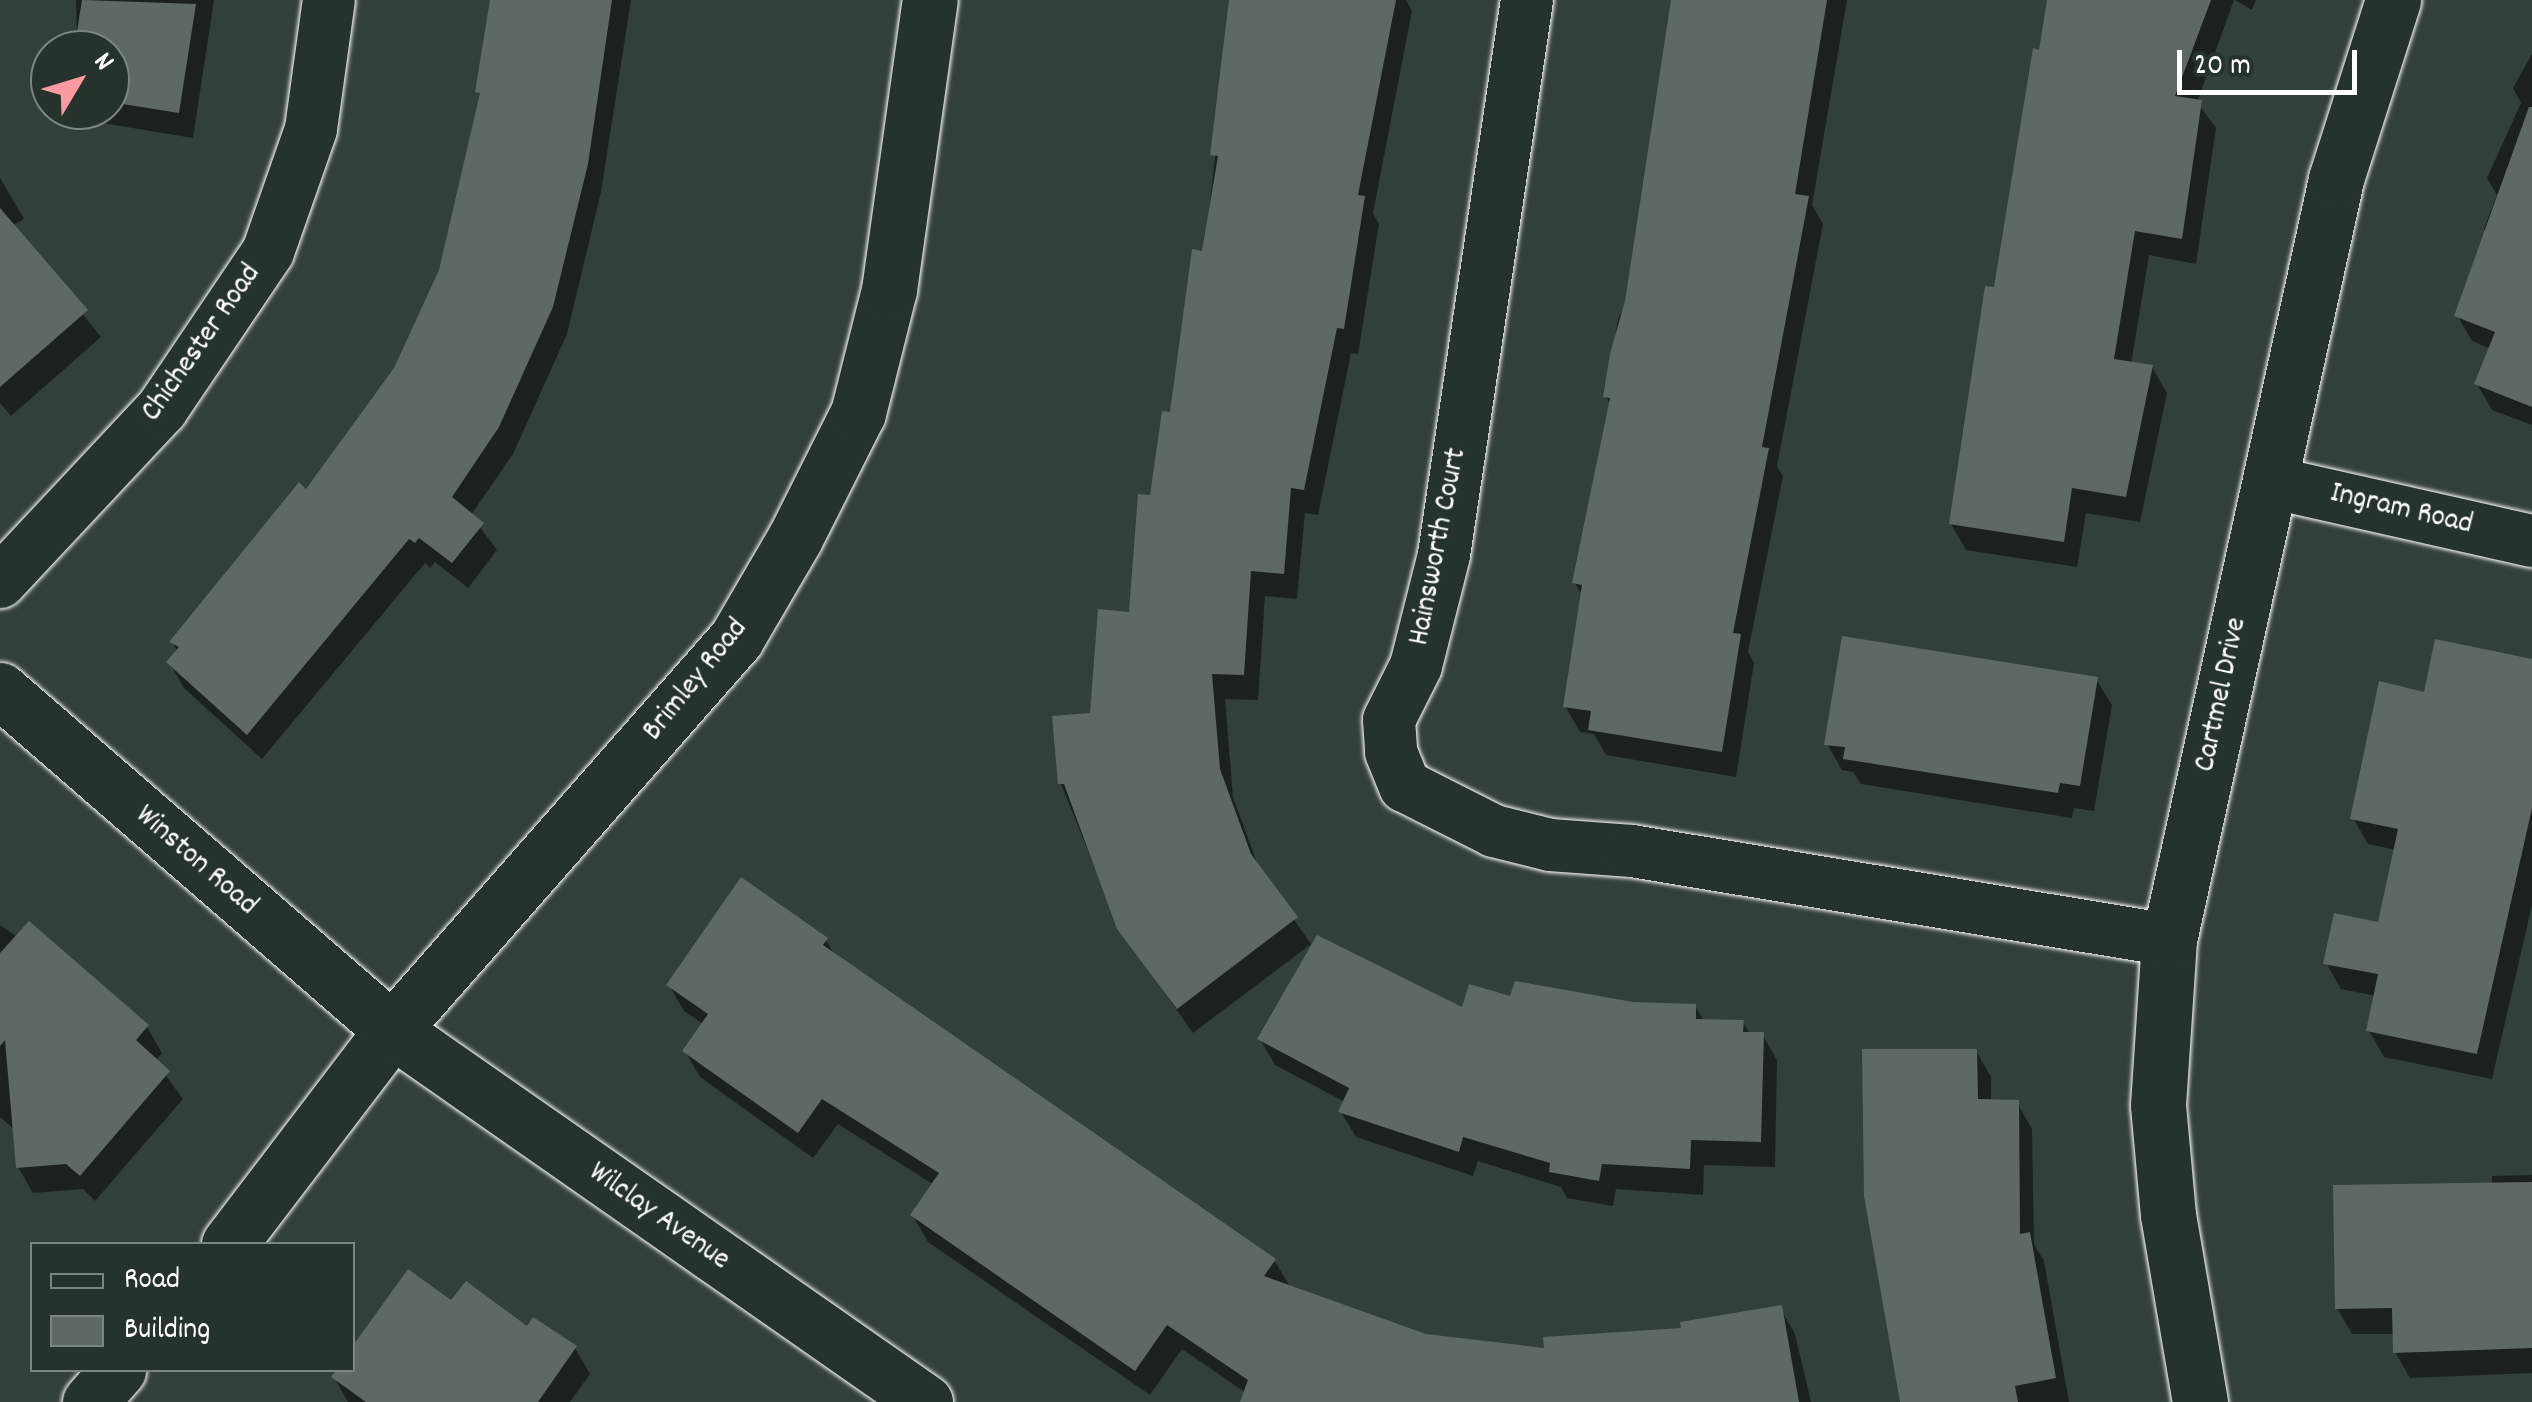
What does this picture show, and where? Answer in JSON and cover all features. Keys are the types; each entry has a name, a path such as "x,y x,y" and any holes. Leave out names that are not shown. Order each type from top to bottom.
{"street":[{"name":"Chichester Road","path":"0,582 162,409 268,252 311,130 329,0"},
{"name":"Brimley Road","path":"230,1242 392,1030 736,639 795,538 858,413 889,290 930,0"},
{"name":"Hainsworth Court","path":"1526,0 1444,555 1416,666 1389,720 1391,752 1405,786 1478,824 1550,845 1632,851 2169,940"},
{"name":"Cartmel Drive","path":"2200,1402 2168,1215 2158,1105 2169,940 2336,179 2394,0"},
{"name":"Ingram Road","path":"2270,482 2532,541"},
{"name":"Winston Road","path":"0,690 392,1030"},
{"name":"Wilclay Avenue","path":"392,1030 926,1402"},
{"path":"90,1402 116,1372"}],"building":[{"path":"82,0 196,4 179,113 130,105 130,30 77,30"},
{"path":"490,0 612,0 588,164 553,307 499,427 452,497 484,523 452,563 419,538 415,543 409,539 247,735 166,662 179,647 169,642 299,482 306,489 394,368 439,270 480,93 475,92"},
{"path":"1229,0 1396,0 1358,195 1365,196 1344,329 1337,328 1304,490 1291,488 1284,574 1251,571 1244,675 1212,674 1220,769 1251,854 1298,917 1177,1009 1117,929 1064,784 1058,784 1052,716 1090,713 1098,609 1129,612 1138,494 1150,495 1162,411 1170,412 1192,249 1202,251 1218,156 1210,155"},
{"path":"1671,0 1827,0 1795,194 1809,196 1762,447 1769,448 1733,633 1741,634 1722,752 1588,730 1591,711 1563,707 1582,585 1572,583 1610,398 1603,397 1625,301"},
{"path":"2047,0 2211,0 2175,96 2202,100 2182,239 2135,231 2114,359 2153,365 2126,497 2072,488 2064,542 1949,524 1985,286 1994,287 2033,48 2039,50"},
{"path":"2529,107 2532,407 2474,384 2495,332 2454,316"},
{"path":"0,208 88,310 0,387"},
{"path":"1842,636 2098,677 2080,786 2060,783 2058,793 1843,759 1845,747 1824,745"},
{"path":"2435,639 2532,659 2532,808 2477,1054 2366,1031 2378,974 2323,964 2334,913 2378,922 2398,829 2350,819 2379,681 2424,692"},
{"path":"741,877 828,938 823,945 1276,1259 1264,1276 1426,1334 1544,1348 1543,1337 1681,1328 1680,1322 1782,1305 1799,1402 1240,1402 1248,1380 1167,1325 1135,1371 910,1215 939,1173 822,1099 798,1133 682,1051 708,1014 666,985"},
{"path":"29,921 149,1025 136,1040 170,1071 80,1176 66,1164 16,1168 5,1040 0,1046 0,953"},
{"path":"1317,935 1462,1007 1469,984 1510,996 1515,981 1633,1002 1696,1004 1696,1019 1744,1020 1743,1032 1764,1032 1761,1142 1691,1140 1690,1169 1602,1164 1599,1181 1549,1172 1550,1163 1463,1137 1459,1152 1338,1112 1349,1088 1257,1039"},
{"path":"1862,1049 1977,1049 1978,1099 2019,1100 2020,1234 2030,1232 2056,1378 2015,1386 2018,1402 1900,1402 1864,1196"},
{"path":"2532,1182 2532,1348 2393,1353 2392,1308 2335,1309 2333,1185"},
{"path":"408,1269 451,1300 466,1281 527,1326 533,1317 577,1346 538,1402 366,1402 331,1377 335,1372 355,1372 355,1343"}]}
